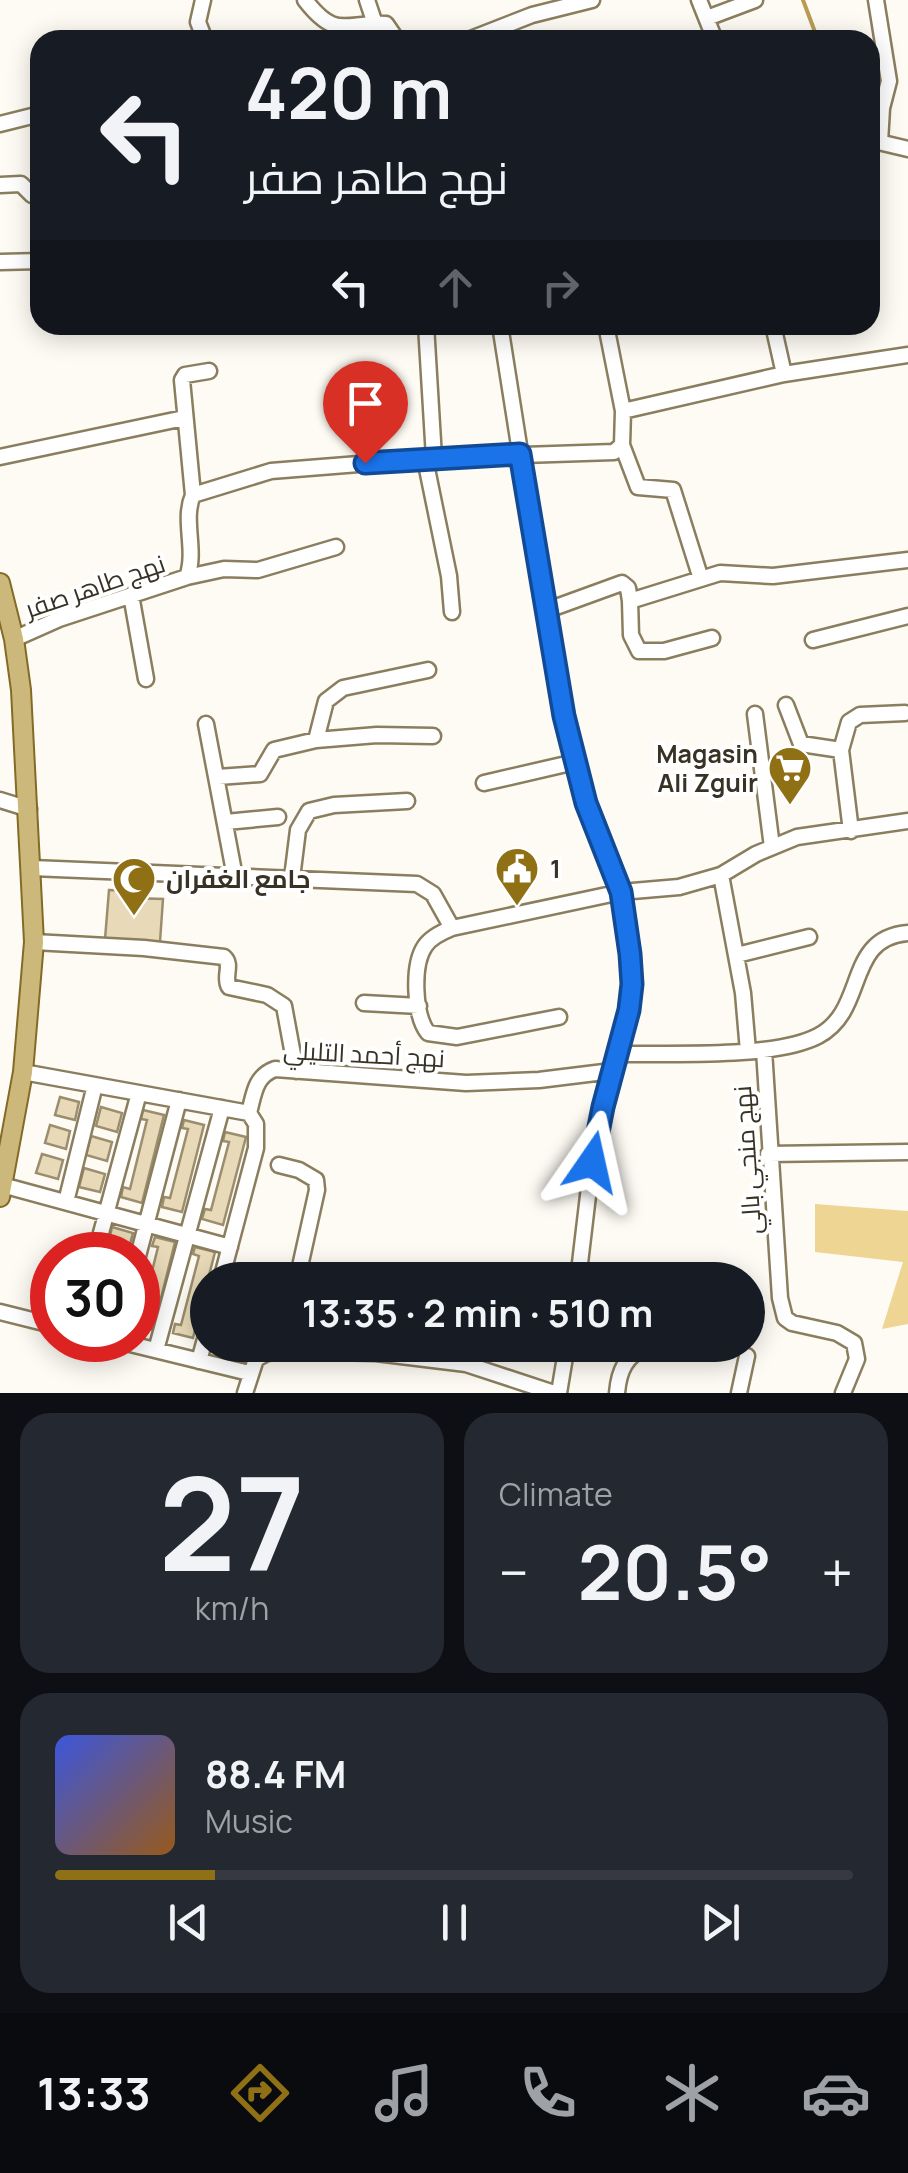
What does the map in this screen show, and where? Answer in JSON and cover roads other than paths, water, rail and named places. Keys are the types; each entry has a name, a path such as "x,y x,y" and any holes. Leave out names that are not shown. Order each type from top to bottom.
{"main road":[{"path":"0,583 14,639 29,809 34,942 24,1072 6,1124 1,1191"}],"street":[{"path":"201,30 198,22 202,0"},
{"path":"305,0 318,18 334,28 374,24 392,30"},
{"path":"367,0 374,24"},
{"path":"494,30 532,15 592,0"},
{"path":"698,0 711,30"},
{"path":"707,18 755,0"},
{"path":"876,0 889,81 880,117"},
{"path":"0,124 30,116"},
{"path":"880,142 908,149"},
{"path":"0,185 21,184 30,193"},
{"path":"0,262 30,261"},
{"path":"426,335 429,458 452,612"},
{"path":"502,335 552,661 586,803 621,892 632,984 592,1162 580,1262"},
{"path":"608,335 623,411 622,445 638,487 672,490 701,578"},
{"path":"774,335 784,374"},
{"path":"623,411 784,374 908,355"},
{"name":"نهج طاهر صفر","path":"14,639 59,619 187,577 192,564 192,495 183,378 210,371"},
{"path":"0,457 184,418"},
{"path":"192,495 271,470 429,458 610,454 622,445"},
{"path":"187,577 224,569 258,570 336,547"},
{"path":"630,601 723,573 774,576 908,560"},
{"path":"545,611 622,584 628,588 631,636 638,651 664,651 712,638"},
{"path":"130,595 146,679"},
{"path":"813,640 908,616"},
{"path":"316,740 326,700 335,692 428,670"},
{"path":"786,705 801,744 842,750"},
{"path":"851,831 842,750 849,722 860,715 905,713"},
{"path":"755,714 772,847"},
{"path":"206,724 236,877"},
{"path":"218,776 260,774 274,750 316,740 433,736"},
{"path":"484,783 575,762"},
{"path":"0,800 29,809"},
{"path":"292,878 298,830 309,812 334,805 407,802"},
{"path":"226,822 278,817"},
{"path":"559,1017 443,1038 424,1029 418,1006 421,954 428,941 452,928 621,892 679,887 721,875 797,838 908,820"},
{"path":"32,868 417,884 434,894 452,928"},
{"name":"نهج منجي بالي","path":"721,875 756,1051 782,1309 792,1323 837,1333 854,1344 857,1359 848,1392"},
{"path":"617,1054 756,1051 817,1037 836,1023 849,1003 866,954 881,938 908,933"},
{"path":"737,955 809,937"},
{"path":"34,942 224,957 229,987 267,995 284,1006 296,1070"},
{"path":"364,1003 418,1006"},
{"name":"نهج أحمد التليلي","path":"249,1112 262,1076 275,1069 466,1083 540,1080 612,1071"},
{"path":"24,1072 249,1112 256,1124 256,1148 225,1262"},
{"path":"66,1202 95,1084"},
{"path":"101,1232 139,1092"},
{"path":"144,1232 179,1100"},
{"path":"160,1335 222,1108"},
{"path":"768,1154 908,1152"},
{"path":"279,1165 316,1180 301,1262"},
{"path":"1,1191 66,1202 230,1247"},
{"path":"0,1312 30,1320"},
{"path":"160,1351 190,1359"},
{"path":"202,1362 249,1373"},
{"path":"245,1393 254,1362"},
{"path":"452,1362 557,1393 563,1362"},
{"path":"617,1393 626,1362"},
{"path":"738,1393 745,1362"}],"waterway":[{"path":"803,0 814,30"}],"place":[{"name":"Magasin Ali Zguir","path":"790,806"},
{"name":"1","path":"517,907"},
{"name":"جامع الغفران","path":"134,917"}]}
